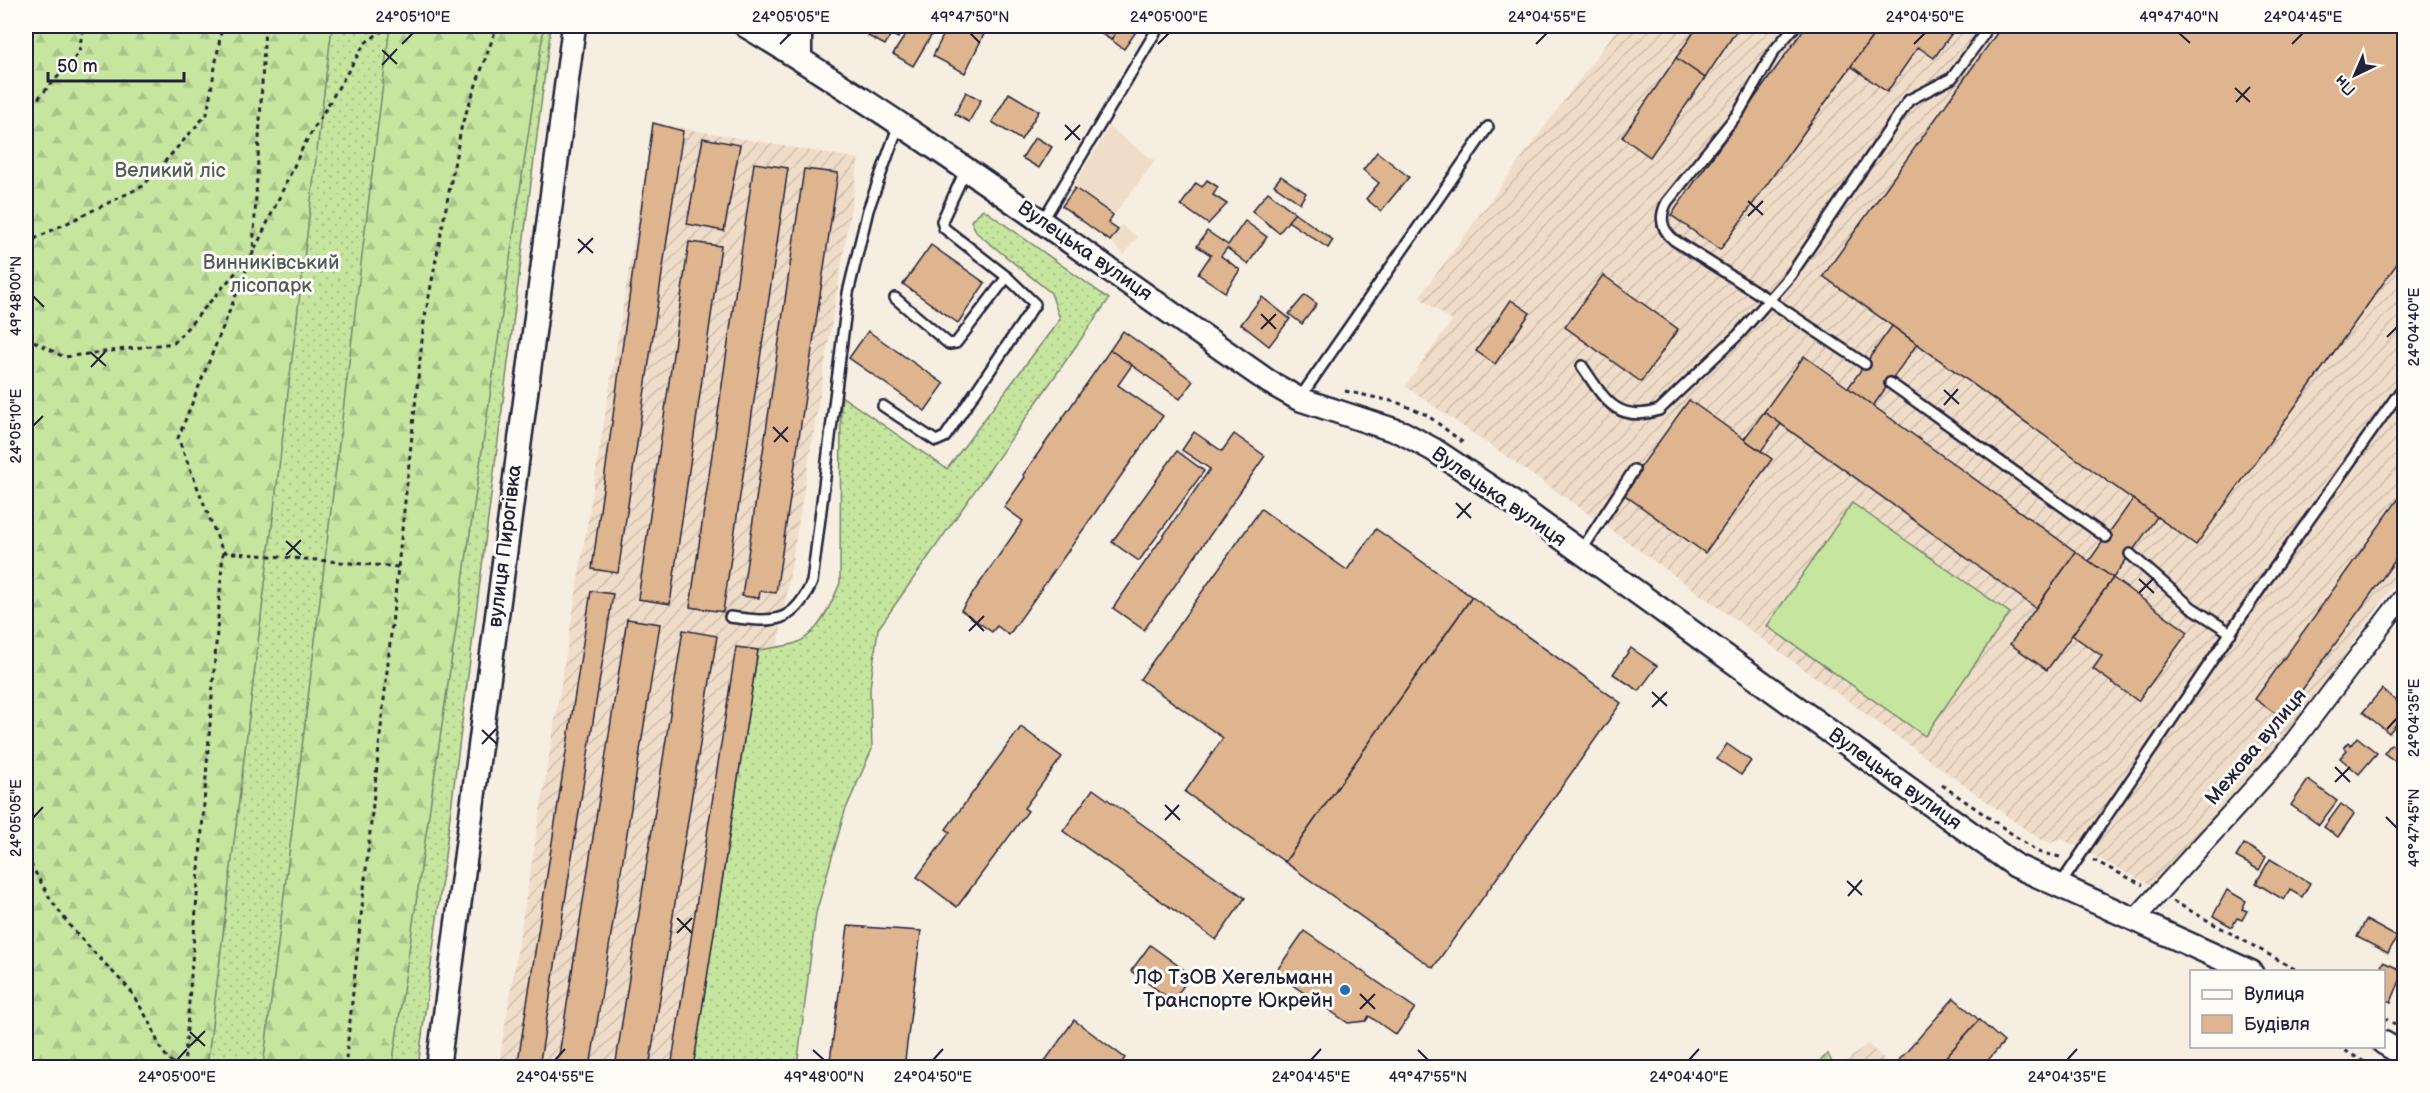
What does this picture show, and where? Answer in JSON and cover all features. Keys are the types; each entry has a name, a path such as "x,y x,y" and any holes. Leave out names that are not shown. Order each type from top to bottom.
{"street":[{"name":"вулиця Пирогівка","path":"438,1068 574,26"},
{"name":"Вулецька вулиця","path":"746,26 800,58 1043,220 1233,357 1299,399 1403,433 1424,444 1505,497 1579,553 2016,866 2134,920 2228,959 2247,970"},
{"path":"800,26 800,58"},
{"name":"Межова вулиця","path":"2134,920 2282,757 2404,596"},
{"path":"2385,1044 2404,1055"}],"lane":[{"path":"1043,220 1159,26"},
{"path":"1795,26 1774,51 1738,112 1667,202 1662,218 1668,234 1674,240 1865,364"},
{"path":"1582,366 1602,394 1621,413 1645,415 1659,410 1739,334 1790,276 1909,100 1952,78 1984,34"},
{"path":"730,617 764,621 790,615 806,596 812,582 848,293 868,210 898,124"},
{"path":"1299,399 1488,127"},
{"path":"883,406 936,441 945,437 1035,304 1007,277 944,228 942,221 966,169"},
{"path":"895,298 949,344 956,343 1007,277"},
{"path":"1890,382 2106,537"},
{"path":"2060,885 2231,633 2404,386"},
{"path":"1579,553 1634,470"},
{"path":"2130,554 2191,607 2231,633"}],"path":[{"path":"26,112 79,53 83,26"},
{"path":"26,243 143,186 207,114 222,26"},
{"path":"26,338 64,357 174,343 253,252 265,26"},
{"path":"26,856 51,900 73,930 130,990 152,1026 159,1046 169,1060 182,1068 223,552 178,438 253,252 304,145 365,43 389,26"},
{"path":"345,1068 424,322 462,124 497,26"},
{"path":"223,552 398,567"},
{"path":"2158,893 2296,970"},
{"path":"2339,1048 2375,1068"}],"shaded area":[{"path":"1619,26 2404,26 2404,570 2271,760 2152,886 2062,839 2051,843 2039,839 1600,522 1405,386 1452,321 1419,297"},
{"path":"653,123 859,159 708,1067 498,1068"},
{"path":"1109,127 1155,161 1108,223 1118,230 1121,225 1138,237 1124,255 1110,241 1062,206"},
{"path":"1868,1044 1893,1067 1839,1067"}],"green space":[{"name":"Винниківський лісопарк","path":"26,26 551,26 418,1067 26,1067"},
{"name":"Великий ліс","path":"26,26 332,26 207,1067 26,1067"},
{"path":"390,26 544,26 392,1067 263,1067"},
{"path":"983,209 1109,299 878,629 870,688 872,749 845,811 816,913 797,1067 693,1067 758,650 787,646 804,639 818,626 840,583 841,396 947,469 1060,319 1051,293 977,233 971,221"},
{"path":"1852,503 2010,613 1925,736 1767,626"},
{"path":"1828,1054 1834,1067 1812,1067"}],"building":[{"path":"874,26 905,26 898,38 891,34 885,45 868,36"},
{"path":"911,26 929,26 935,29 913,66 893,54"},
{"path":"948,26 967,26 984,34 965,73 933,56"},
{"path":"1089,26 1120,26 1111,40"},
{"path":"1120,26 1140,26 1124,49 1111,40"},
{"path":"1698,26 1730,26 1737,30 1705,78 1676,58"},
{"path":"1806,26 1880,26 1720,250 1671,215"},
{"path":"1880,26 1957,26 1934,58 1918,47 1887,92 1851,66"},
{"path":"2002,26 2404,26 2404,254 2196,545 1823,276"},
{"path":"1676,58 1705,78 1650,157 1622,137"},
{"path":"966,92 981,100 969,122 955,114"},
{"path":"1009,93 1039,111 1021,140 992,122"},
{"path":"653,123 683,131 618,573 592,569"},
{"path":"1035,137 1052,147 1039,168 1022,158"},
{"path":"703,138 740,145 724,231 687,224"},
{"path":"1377,152 1409,177 1381,211 1366,199 1379,183 1363,170"},
{"path":"754,163 788,168 723,612 690,607"},
{"path":"804,169 838,173 776,593 760,591 759,598 742,596"},
{"path":"1281,176 1306,193 1300,203 1274,185"},
{"path":"1207,180 1218,187 1213,195 1227,204 1208,224 1181,205 1196,183 1202,187"},
{"path":"1075,188 1113,215 1108,223 1118,230 1110,241 1062,206"},
{"path":"1268,192 1295,213 1279,233 1252,211"},
{"path":"1295,213 1333,240 1328,248 1288,221"},
{"path":"1245,221 1267,237 1248,264 1227,248 1221,256 1240,270 1225,292 1198,274 1211,255 1197,246 1207,231 1228,245"},
{"path":"689,242 721,246 670,604 638,599"},
{"path":"931,245 985,283 958,323 903,284"},
{"path":"1603,275 1678,329 1641,382 1565,327"},
{"path":"1305,295 1317,304 1302,324 1289,314"},
{"path":"1262,297 1290,319 1269,346 1241,324"},
{"path":"1511,300 1530,313 1495,364 1476,351"},
{"path":"1892,326 1917,344 1873,406 1848,388"},
{"path":"868,331 944,384 925,411 849,358"},
{"path":"1123,331 1193,381 1180,399 1110,350"},
{"path":"1110,350 1132,365 1118,385 1163,416 1009,635 997,626 992,632 961,610 1023,521 1004,507 1025,477 1023,475"},
{"path":"1804,356 2076,552 2036,608 1764,412"},
{"path":"1689,400 1772,459 1705,553 1622,493"},
{"path":"1764,412 1781,424 1761,451 1744,439"},
{"path":"1194,432 1222,451 1234,434 1265,456 1144,630 1113,608 1210,469 1182,450"},
{"path":"1177,451 1204,471 1139,561 1112,542"},
{"path":"2404,491 2404,548 2282,718 2255,699"},
{"path":"2133,499 2157,517 2113,578 2089,561"},
{"path":"1261,509 1347,570 1376,529 1472,597 1285,862 1185,792 1223,738 1140,679"},
{"path":"2076,552 2113,578 2047,670 2010,644"},
{"path":"2113,578 2188,632 2138,701 2093,669 2102,656 2072,635"},
{"path":"591,591 613,594 539,1068 517,1068"},
{"path":"1472,597 1621,703 1433,968 1285,862"},
{"path":"627,619 660,624 590,1068 557,1068"},
{"path":"683,630 717,636 649,1068 615,1068"},
{"path":"736,647 758,650 693,1068 671,1068"},
{"path":"1631,648 1657,666 1639,691 1613,674"},
{"path":"2404,670 2404,682 2399,677"},
{"path":"2382,689 2404,708 2404,715 2389,733 2363,712"},
{"path":"1021,727 1062,757 1024,808 1028,811 957,907 917,877 950,832 946,829"},
{"path":"2357,737 2377,753 2359,774 2340,758 2347,750 2344,747 2348,742 2351,745"},
{"path":"1727,744 1751,761 1741,775 1717,759"},
{"path":"2391,744 2404,755 2400,765 2384,753"},
{"path":"2308,780 2337,801 2319,825 2291,805"},
{"path":"1093,789 1245,898 1216,940 1063,831"},
{"path":"2341,804 2354,814 2338,837 2324,827"},
{"path":"2244,844 2266,857 2259,870 2236,857"},
{"path":"2270,859 2310,883 2302,897 2290,890 2284,900 2256,883"},
{"path":"2227,890 2246,901 2242,909 2247,911 2242,920 2237,918 2232,927 2213,916"},
{"path":"2366,920 2397,937 2388,953 2357,937"},
{"path":"848,926 921,931 904,1068 829,1068"},
{"name":"ЛФ ТзОВ Хегельманн Транспорте Юкрейн","path":"1304,931 1415,1008 1396,1035 1369,1016 1366,1021 1348,1023 1275,973"},
{"path":"1150,945 1191,975 1173,1001 1131,971"},
{"path":"2383,962 2404,971 2391,1002 2385,999 2385,970 2380,970"},
{"path":"1954,998 1979,1020 1936,1068 1893,1067"},
{"path":"1074,1020 1125,1058 1118,1068 1040,1068"},
{"path":"1979,1020 2004,1042 1981,1068 1936,1068"}],"place":[{"name":"ЛФ ТзОВ Хегельманн Транспорте Юкрейн","path":"1345,990"}]}
